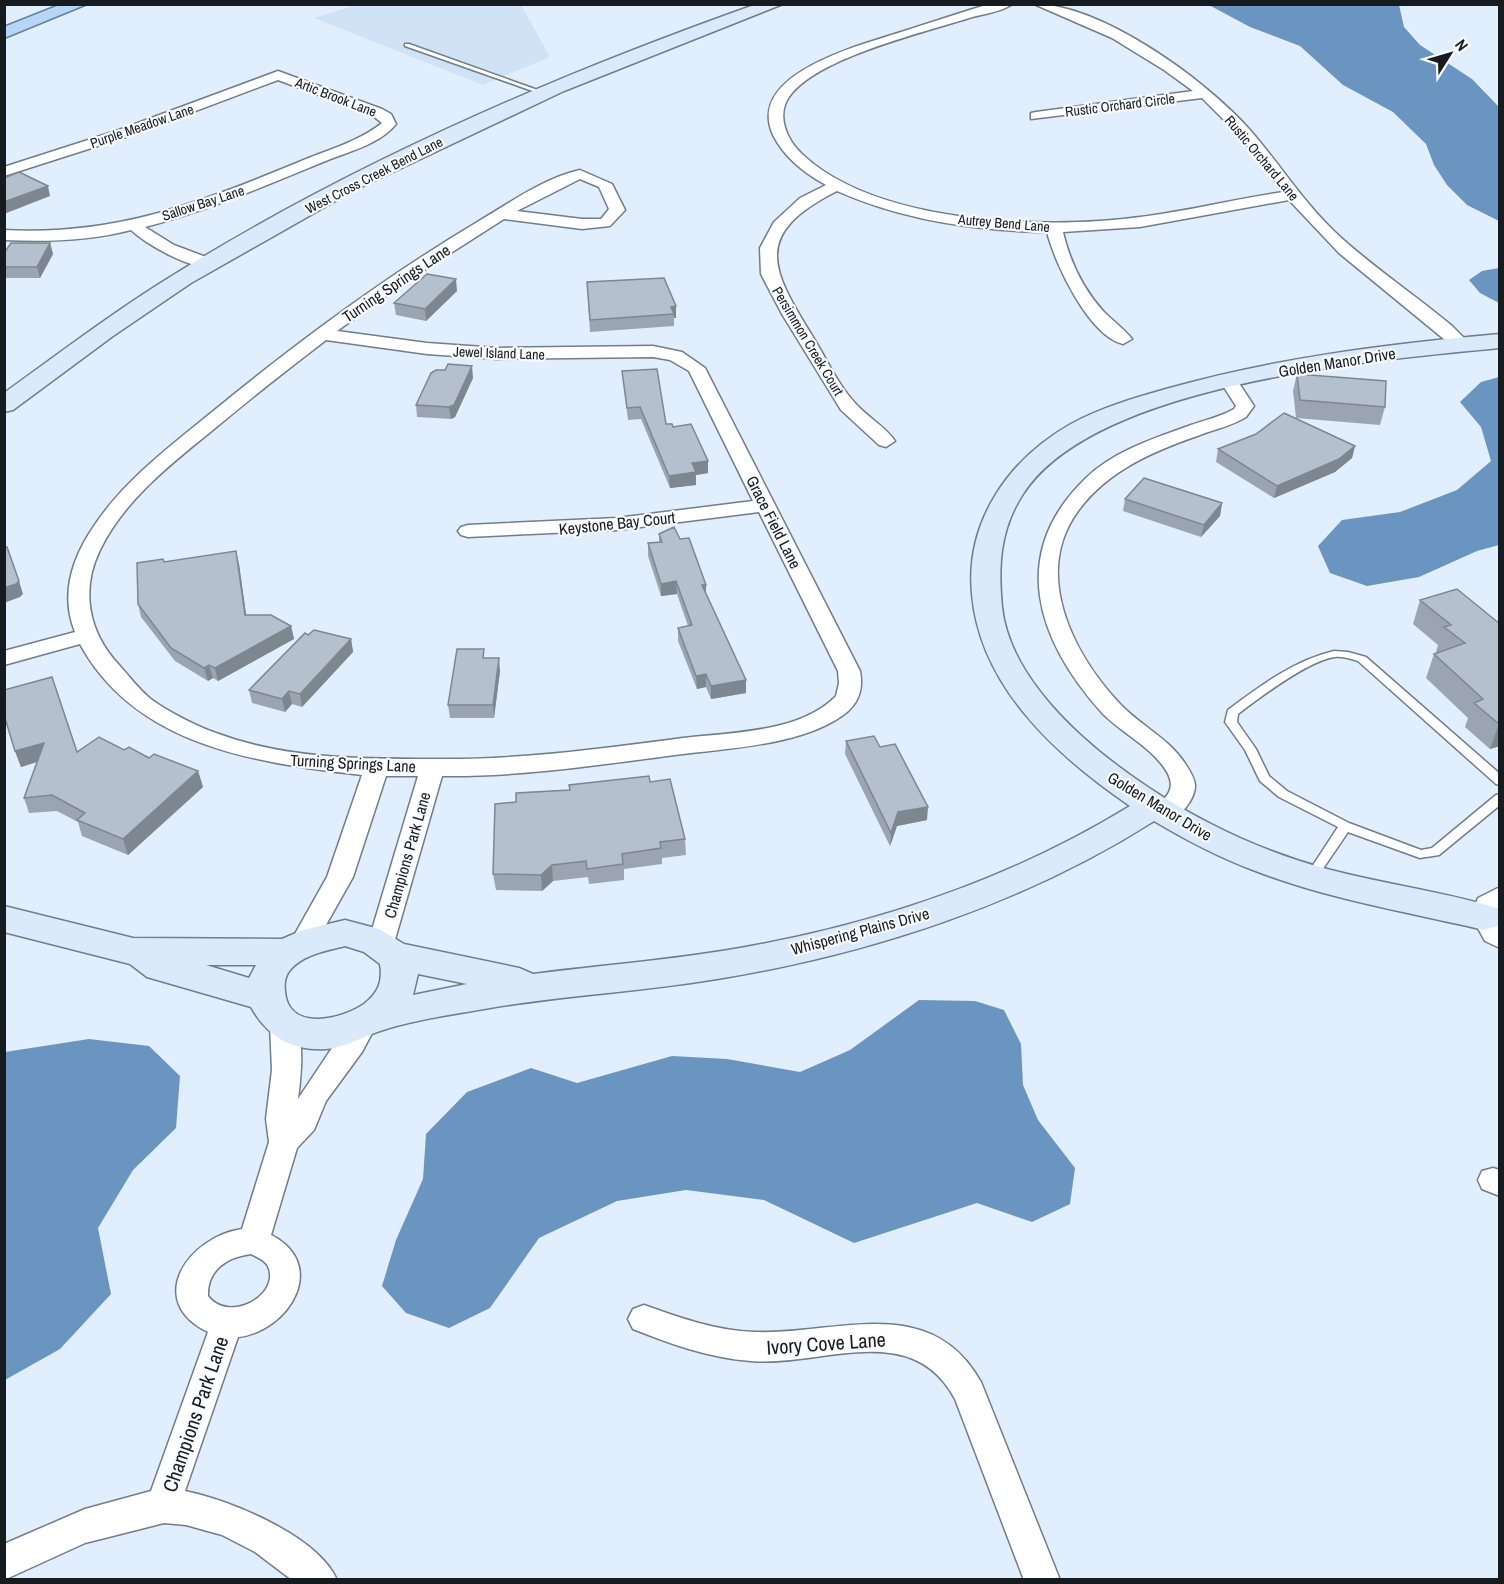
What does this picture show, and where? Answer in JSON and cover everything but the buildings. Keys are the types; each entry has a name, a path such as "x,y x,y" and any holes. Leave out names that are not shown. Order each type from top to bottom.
{"main road":[{"path":"4,33 79,4"}],"street":[{"name":"West Cross Creek Bend Lane","path":"4,405 86,345 208,263 336,193 543,93 644,51 775,4"},
{"name":"Autrey Bend Lane","path":"1006,4 832,61 804,76 782,97 774,124 779,136 798,158 837,185 880,202 937,216 998,224 1054,227 1142,222 1292,195"},
{"name":"Rustic Orchard Lane","path":"1040,4 1113,35 1161,63 1204,94 1232,119 1292,195 1330,236 1426,311 1462,345"},
{"name":"Artic Brook Lane","path":"278,75 376,112 386,117 389,124"},
{"name":"Purple Meadow Lane","path":"4,172 124,133 278,75"},
{"name":"Rustic Orchard Circle","path":"1036,116 1204,94"},
{"name":"Sallow Bay Lane","path":"4,235 32,238 74,236 134,225 209,203 254,186 368,137 389,124"},
{"name":"Turning Springs Lane","path":"502,214 582,224 605,223 617,210 605,184 580,174 555,183 502,214 402,276 266,376 190,439 129,494 105,523 91,548 80,578 78,606 86,636 103,664 128,693 158,715 202,738 265,756 312,763 377,767 502,766 600,758 781,730 818,720 847,699"},
{"name":"Persimmon Creek Court","path":"837,185 805,201 780,225 768,248 768,274 847,406 886,441"},
{"path":"134,225 153,240 178,253 208,263"},
{"path":"1054,227 1060,257 1076,290 1105,324 1123,339"},
{"name":"Jewel Island Lane","path":"322,334 388,345 462,353 522,356 646,351 677,355"},
{"name":"Golden Manor Drive","path":"1494,917 1312,876 1239,852 1154,806 1099,769 1050,724 1015,681 991,632 983,591 985,554 997,512 1008,493 1043,455 1080,429 1125,410 1229,381 1314,365 1500,341"},
{"name":"Grace Field Lane","path":"677,355 696,368 849,671 853,685 847,699"},
{"path":"1154,806 1168,810 1180,799 1183,782 1173,762 1113,710 1081,672 1058,632 1048,598 1046,566 1057,530 1073,503 1094,482 1126,459 1240,413 1245,406 1229,381"},
{"name":"Keystone Bay Court","path":"468,531 532,531 609,526 765,505"},
{"path":"4,658 86,636"},
{"path":"284,1142 278,1121 285,1094 287,1064 265,981 273,966 295,947 340,877 377,767"},
{"name":"Champions Park Lane","path":"388,949 433,767"},
{"name":"Whispering Plains Drive","path":"368,1020 484,995 635,977 758,958 849,936 935,911 1089,846 1154,806"},
{"path":"4,919 134,951 295,947 345,933 365,936 388,949 400,969 398,986 389,1003 368,1020 351,1029 327,1034 304,1032 274,1011 216,981 160,967 134,951"},
{"name":"Whispering Plains Drive","path":"388,949 544,987"},
{"path":"254,1241 284,1142 304,1122 313,1097 368,1020"},
{"name":"Champions Park Lane","path":"254,1241 268,1245 279,1254 285,1264 287,1276 284,1288 266,1311 252,1319 227,1323 209,1319 198,1310 192,1298 192,1284 197,1270 208,1257 238,1242 254,1241"},
{"name":"Ivory Cove Lane","path":"644,1319 705,1341 756,1347 880,1337 907,1340 931,1349 953,1366 969,1393 1042,1580"},
{"name":"Champions Park Lane","path":"163,1506 227,1323"},
{"path":"4,1563 40,1542 113,1516 163,1506 210,1514 244,1526 283,1548 319,1580"}],"lane":[{"path":"407,45 543,93"},
{"path":"1500,781 1362,659 1347,654 1332,654 1254,696 1232,713 1231,722 1250,749 1264,778 1283,794 1345,826 1420,854 1435,852 1500,798"},
{"path":"1312,876 1345,826"}],"shaded area":[{"path":"357,5 521,5 550,57 483,85 314,18"}],"water":[{"path":"1209,5 1399,5 1404,27 1420,45 1472,79 1499,107 1499,221 1467,205 1447,185 1434,165 1426,144 1393,112 1343,85 1300,46 1250,27"},
{"path":"1500,268 1499,303 1480,293 1469,280 1482,271"},
{"path":"1499,377 1499,545 1477,551 1419,577 1367,586 1330,573 1318,546 1342,520 1400,512 1457,490 1491,461 1481,427 1460,402 1481,382"},
{"path":"919,1000 975,1001 1004,1010 1021,1044 1023,1085 1038,1120 1075,1168 1070,1204 1032,1222 977,1203 854,1243 764,1200 686,1190 617,1201 539,1238 490,1308 449,1328 406,1313 382,1286 396,1240 423,1179 426,1134 467,1092 531,1068 577,1083 672,1056 727,1059 800,1072 850,1050"},
{"path":"89,1039 149,1046 180,1076 176,1128 133,1170 98,1228 111,1294 60,1349 5,1380 5,1052"}]}
